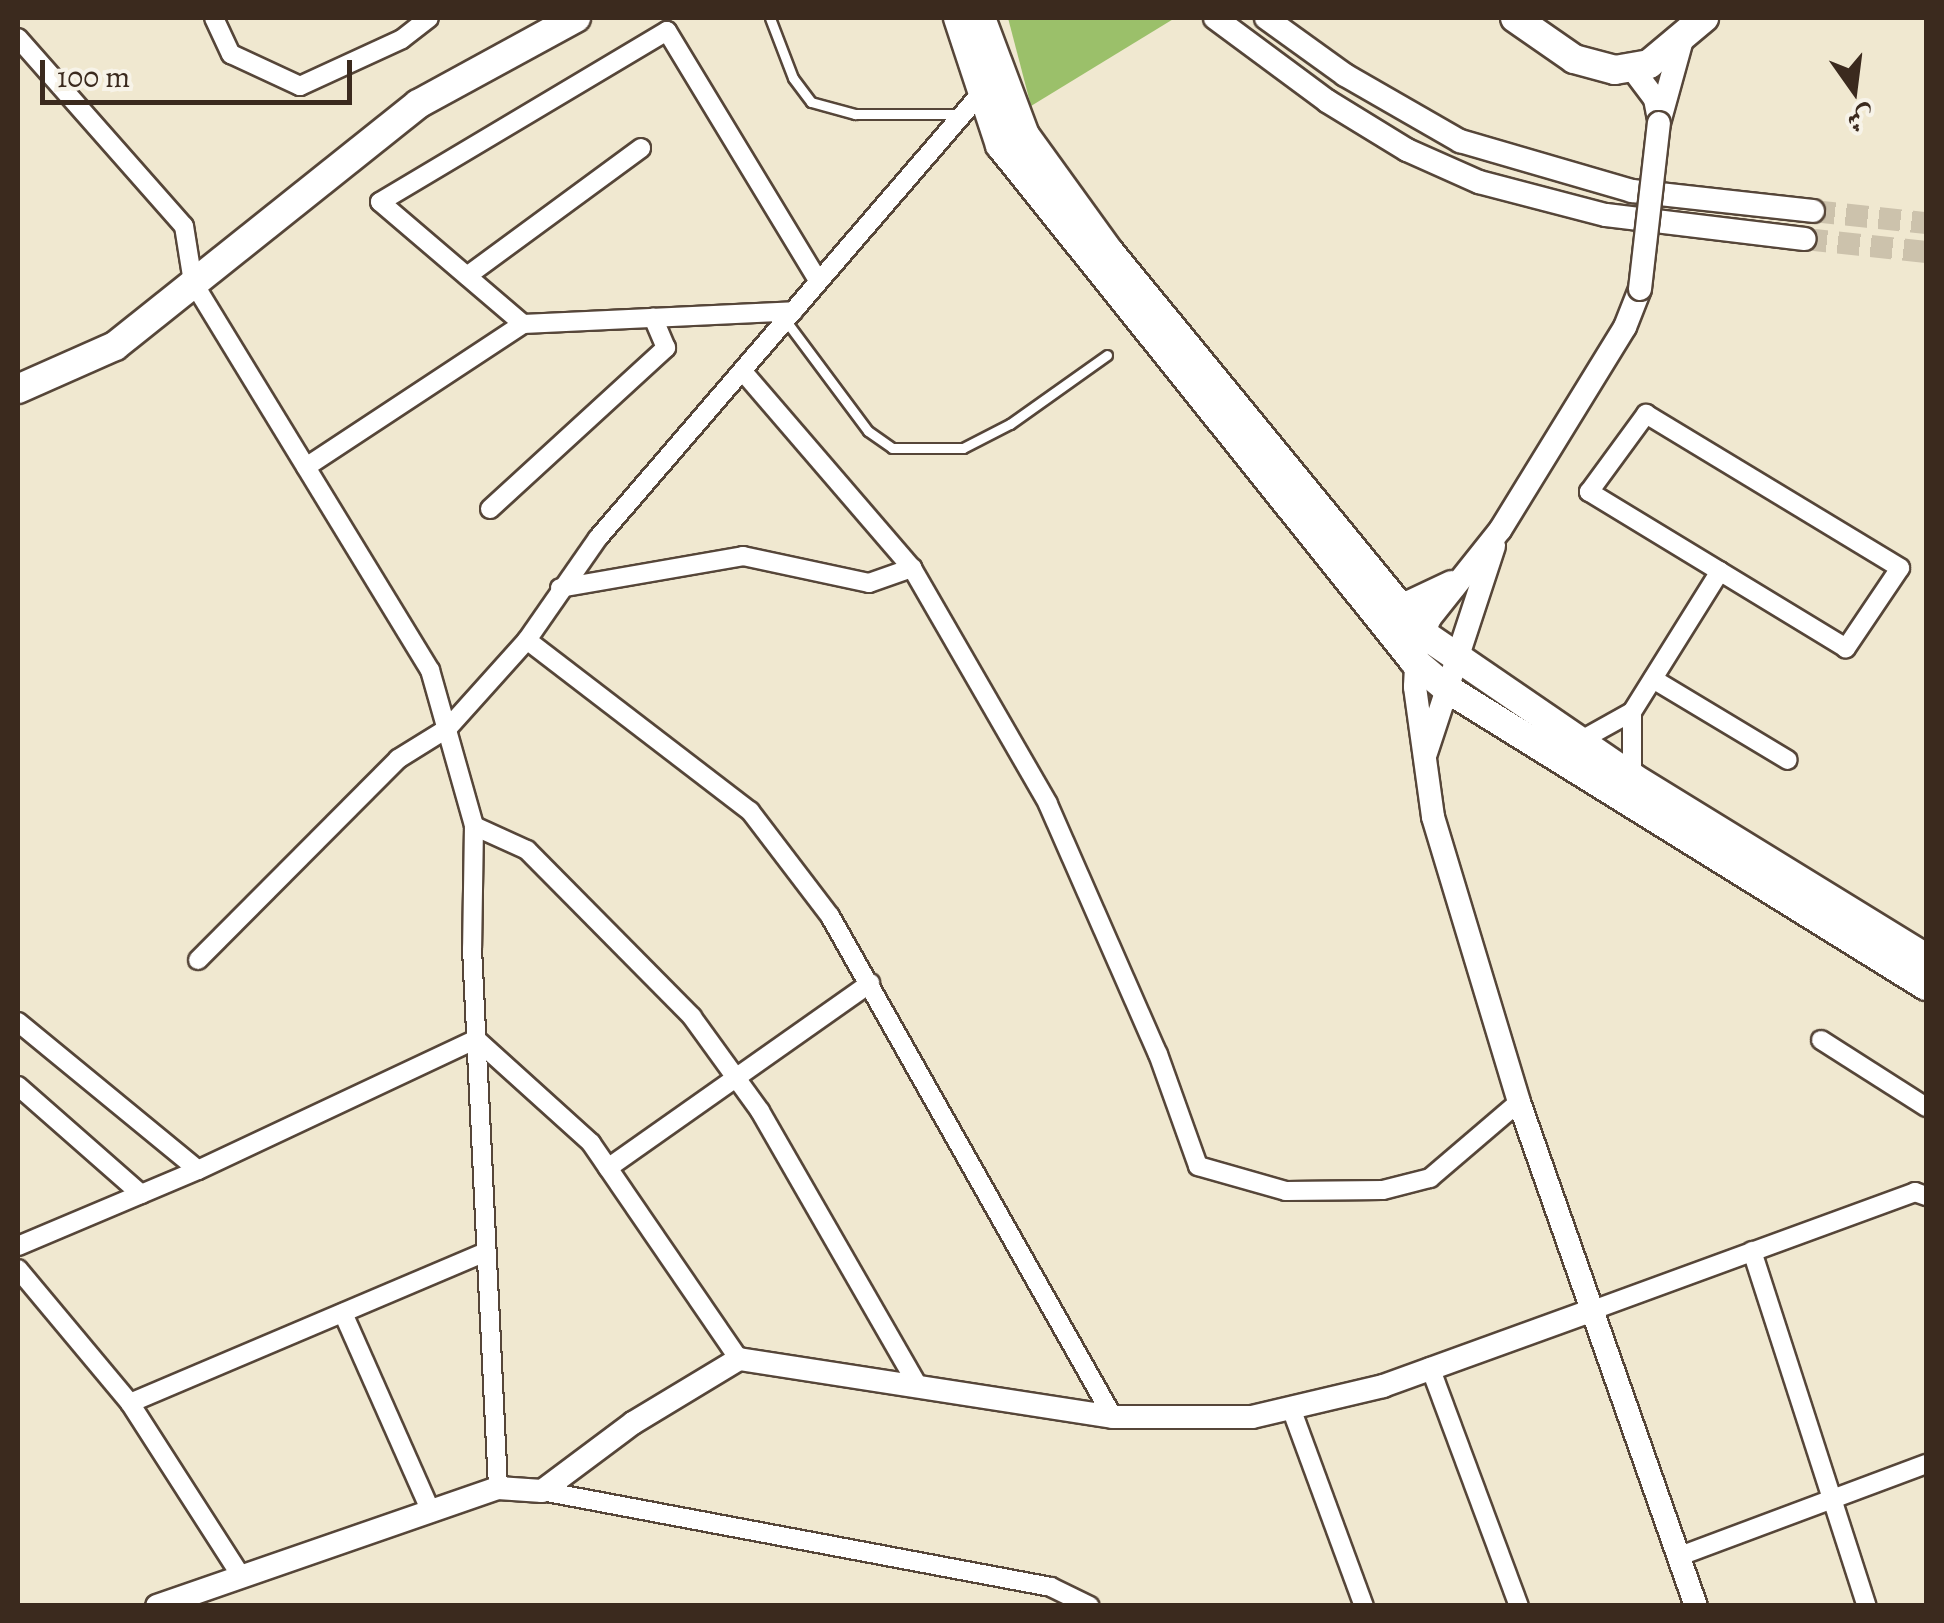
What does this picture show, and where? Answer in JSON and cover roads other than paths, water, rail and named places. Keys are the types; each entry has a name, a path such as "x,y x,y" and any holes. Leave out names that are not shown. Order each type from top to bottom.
{"main road":[{"path":"18,389 115,346 418,104 576,18"},
{"path":"958,18 1000,145 1100,258 1271,471 1414,661 1446,688 1572,750"},
{"path":"981,18 1025,135 1100,258"},
{"path":"1515,18 1574,59 1615,70 1649,64 1681,42 1704,18"},
{"path":"1271,471 1422,633 1453,660 1572,750 1926,986"},
{"path":"1401,610 1452,585"},
{"path":"1629,787 1926,958"}],"street":[{"path":"214,18 231,54 300,86 402,40 430,18"},
{"path":"1214,18 1327,101 1407,150 1479,182 1606,215 1804,238"},
{"path":"1266,18 1345,75 1460,142 1632,190 1814,211"},
{"path":"523,324 380,202 667,31 818,280"},
{"path":"18,38 184,226 194,282 430,670 474,826 476,1039 498,1488"},
{"path":"1681,42 1659,123 1640,288 1626,327 1500,530 1452,585 1422,633 1414,661 1423,761 1433,817 1519,1102 1696,1606"},
{"path":"1631,67 1654,99 1659,123"},
{"path":"198,960 398,759 448,728 528,640 560,588 745,374 818,280 958,114 981,93"},
{"path":"467,276 641,148"},
{"path":"306,467 523,324 790,316"},
{"path":"490,509 666,348 653,318"},
{"path":"745,374 912,568 1048,804 1158,1054 1198,1166 1286,1191 1383,1190 1430,1178 1519,1102"},
{"path":"1646,414 1900,568 1846,648 1720,571 1589,492 1646,414"},
{"path":"1423,761 1453,660 1500,530"},
{"path":"560,588 743,556 869,583 912,568"},
{"path":"1572,750 1632,712 1720,571"},
{"path":"528,640 750,811 830,916 1112,1417"},
{"path":"1653,679 1788,760"},
{"path":"1629,787 1632,712"},
{"path":"474,826 527,850 692,1017 734,1075 916,1382"},
{"path":"608,1168 734,1075 870,984"},
{"path":"18,1022 198,1170"},
{"path":"476,1039 591,1143 739,1359"},
{"path":"18,1246 198,1170 476,1039"},
{"path":"1821,1040 1926,1107"},
{"path":"18,1086 141,1194"},
{"path":"542,1490 633,1423 739,1359 916,1382 1112,1417 1252,1417 1383,1386 1915,1192 1926,1196"},
{"path":"1752,1251 1827,1500 1866,1606"},
{"path":"130,1403 486,1252"},
{"path":"18,1269 130,1403 240,1576"},
{"path":"343,1314 431,1512"},
{"path":"1430,1367 1519,1606"},
{"path":"1291,1408 1364,1606"},
{"path":"1680,1556 1926,1464"},
{"path":"157,1606 498,1488 542,1490 1051,1587 1090,1606"}],"lane":[{"path":"770,18 792,78 811,102 855,114 958,114"},
{"path":"790,316 868,431 892,448 963,448 1010,424 1107,355"}],"tunnel":[{"path":"1813,211 1926,223"},
{"path":"1805,239 1926,252"}]}
